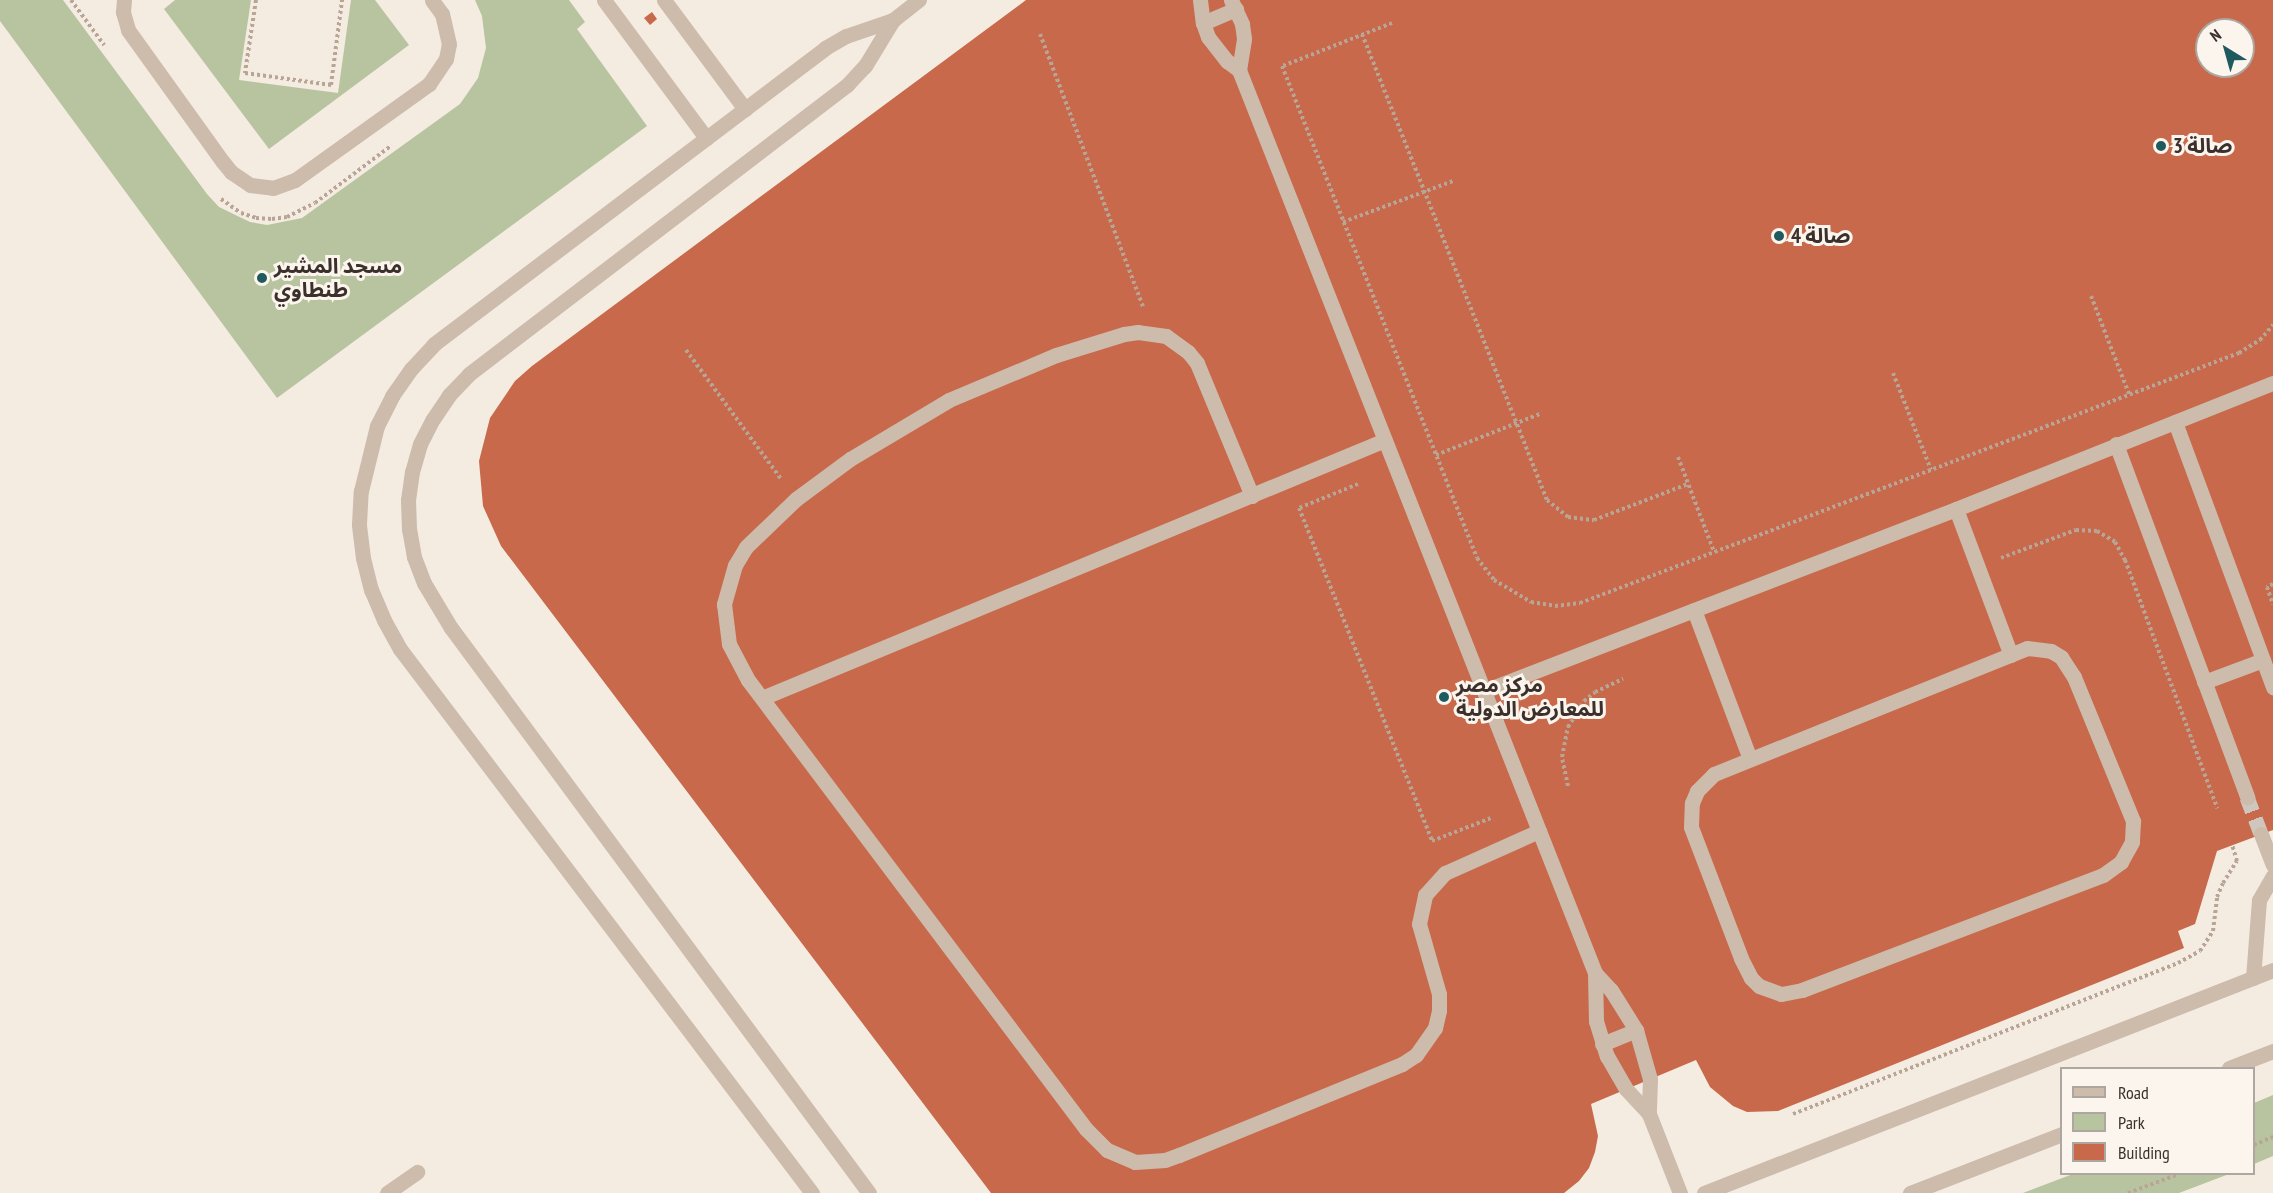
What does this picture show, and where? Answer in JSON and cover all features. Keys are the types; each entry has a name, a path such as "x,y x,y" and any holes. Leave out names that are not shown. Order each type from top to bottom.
{"street":[{"path":"123,0 123,12 128,30 223,162 231,172 250,185 273,188 295,180 434,79 446,59 449,44 442,14 432,0"},
{"path":"604,0 706,138"},
{"path":"664,0 745,109"},
{"path":"812,1193 406,657 384,620 371,590 363,558 359,524 361,491 377,426 392,396 411,369 434,344 825,48 854,33 893,20 919,0"},
{"path":"1200,0 1203,23 1216,50 1239,70 1595,973 1596,1021 1602,1044 1619,1079 1649,1114 1680,1193"},
{"path":"1203,23 1234,4 1244,39 1239,70"},
{"path":"869,1193 446,622 424,583 414,557 409,529 408,500 420,444 449,395 469,374 847,85 865,66 893,20"},
{"path":"1252,496 1197,363 1178,343 1153,333 1124,334 1056,355 949,400 889,434 796,499 746,547 735,565 724,604 729,644 737,663 762,698 1086,1129 1107,1150 1135,1161 1165,1160 1179,1155 1402,1064 1416,1055 1435,1028 1439,1011 1439,994 1419,924 1425,895 1445,873 1539,831"},
{"path":"1484,691 1956,509 2273,383"},
{"path":"2175,422 2273,687"},
{"path":"762,698 1385,440"},
{"path":"2116,444 2247,797"},
{"path":"1956,509 2011,655"},
{"path":"1694,610 1750,759"},
{"path":"2027,648 2051,651 2061,657 2074,677 2133,820 2132,843 2121,862 2103,875 1802,990 1781,994 1769,992 1751,978 1745,968 1691,826 1692,803 1705,782 1714,774 1750,759 2027,648"},
{"path":"2204,682 2263,660"},
{"path":"2261,834 2273,865"},
{"path":"2253,978 2258,909 2266,886 2273,876"},
{"path":"1704,1193 2273,970"},
{"path":"1595,973 1611,990 1636,1030 1650,1079 1649,1114"},
{"path":"1602,1044 1636,1030"},
{"path":"2232,1067 2273,1051"},
{"path":"1910,1193 2060,1134"},
{"path":"387,1193 417,1172"}],"path":[{"path":"70,0 112,55"},
{"path":"256,0 245,73 331,85 342,0"},
{"path":"1392,22 1282,66 1481,564 1500,585 1531,602 1555,606 1580,603 2240,353 2260,340 2273,325"},
{"path":"1040,34 1153,333"},
{"path":"1362,34 1547,500 1568,517 1594,520 1688,484"},
{"path":"216,195 242,213 272,219 287,217 315,203 396,143"},
{"path":"1343,222 1453,181"},
{"path":"2091,296 2129,394"},
{"path":"686,350 796,499"},
{"path":"1893,373 1930,470"},
{"path":"1436,455 1542,413"},
{"path":"1678,457 1714,552"},
{"path":"1358,484 1299,508 1432,841 1491,818"},
{"path":"1978,567 2076,530 2097,531 2115,542 2125,560 2217,808"},
{"path":"2273,584 2267,587 2273,604"},
{"path":"1568,786 1562,757 1568,727 1575,714 1595,692 1623,679"},
{"path":"1793,1114 2178,963 2200,951 2213,931 2217,897 2237,861 2232,845"},
{"path":"2255,1144 2273,1137"},
{"path":"2128,1193 2174,1175"}],"green space":[{"path":"0,0 63,0 207,194 219,207 250,222 267,225 302,218 460,104 478,78 486,48 482,16 475,0 569,0 585,22 577,29 647,126 277,398 0,21"},
{"path":"175,0 251,0 239,80 338,93 351,0 375,0 409,45 269,149 164,9"},
{"path":"2273,1095 2273,1156 2255,1164 2255,1103"},
{"path":"2070,1175 2226,1175 2179,1193 2023,1193"}],"building":[{"name":"مركز مصر للمعارض الدولية","path":"1026,0 2273,0 2273,830 2217,851 2195,924 2178,931 2184,948 1778,1111 1747,1112 1733,1106 1710,1087 1696,1060 1591,1104 1598,1136 1595,1152 1589,1168 1579,1181 1564,1193 991,1193 501,546 483,506 479,461 490,418 515,381 532,366"},
{"path":"652,12 657,19 650,25 644,18"}],"tunnel":[{"path":"2247,797 2261,834"}],"place":[{"name":"صالة 3","path":"2161,146"},
{"name":"صالة 4","path":"1779,236"},
{"name":"مسجد المشير طنطاوي","path":"262,278"},
{"name":"مركز مصر للمعارض الدولية","path":"1444,697"}]}
